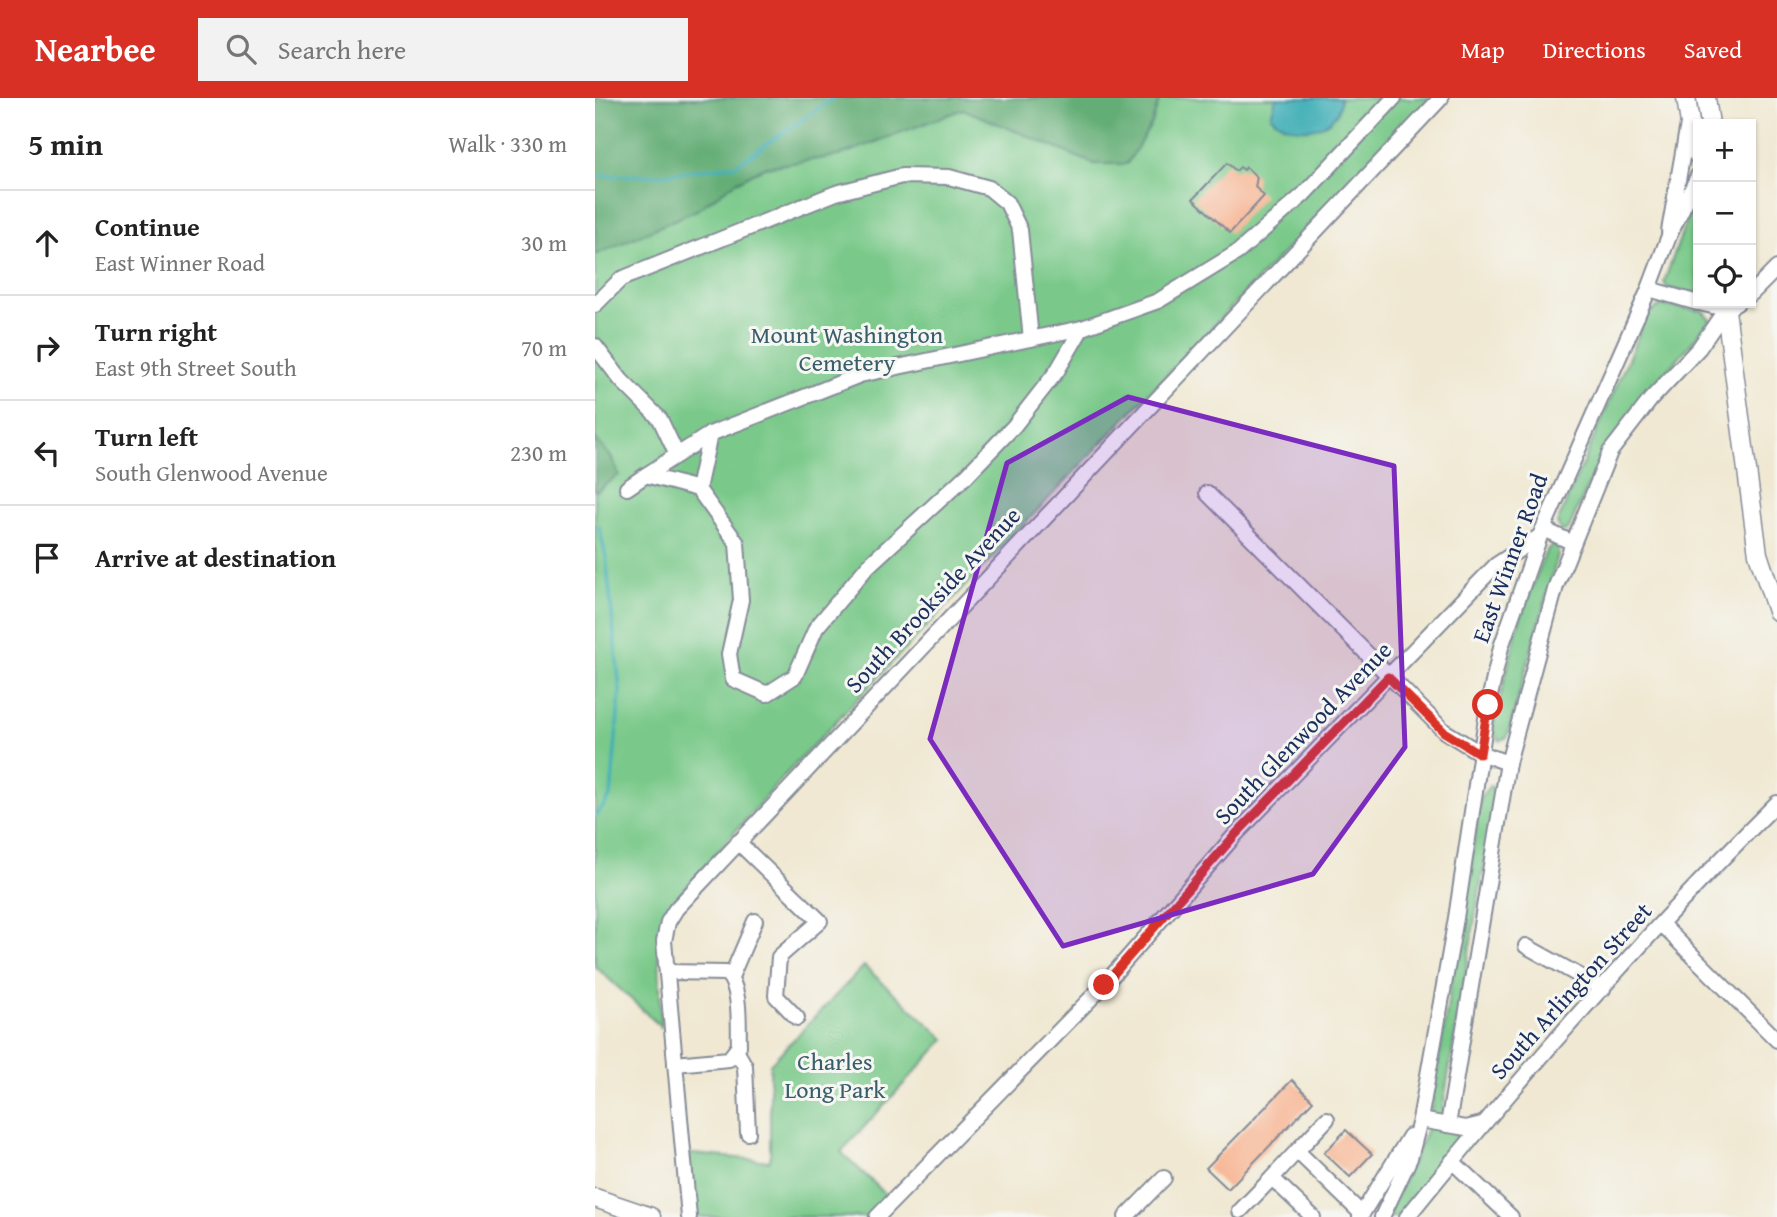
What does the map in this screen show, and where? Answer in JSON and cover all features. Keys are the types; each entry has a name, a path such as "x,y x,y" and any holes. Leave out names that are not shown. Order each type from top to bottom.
{"main road":[{"name":"East Winner Road","path":"1685,98 1689,120"},
{"path":"1706,98 1709,119"},
{"path":"1689,120 1693,136"},
{"path":"1729,308 1758,554 1777,611"},
{"path":"595,1198 651,1217"}],"street":[{"path":"627,488 710,434 860,375 1082,328 1158,301 1237,252 1303,195 1394,98"},
{"name":"South Brookside Avenue","path":"689,1217 664,941 668,922 676,909 1441,98"},
{"name":"East Winner Road","path":"1669,236 1689,120"},
{"path":"595,305 621,279 836,193 902,176 949,177 989,188 1007,204 1020,230 1031,339"},
{"name":"East Winner Road","path":"1382,1217 1410,1158 1420,1120 1456,918 1480,754 1501,647 1541,533 1649,289 1669,236 1695,182"},
{"path":"1756,289 1777,268"},
{"path":"1649,289 1693,301"},
{"path":"1448,1125 1508,763 1556,586 1571,542 1610,452 1651,399 1699,348 1727,308"},
{"path":"646,475 698,489 737,543 741,600 729,654 733,679 767,694 795,676 816,628 868,566 967,475 1014,426 1057,371 1082,328"},
{"path":"595,346 621,380 660,419 677,455"},
{"path":"698,489 710,434"},
{"path":"1207,493 1444,732 1480,754 1508,763"},
{"path":"1541,533 1571,542"},
{"name":"South Glenwood Avenue","path":"877,1217 1104,985 1236,834 1496,565 1541,533"},
{"name":"South Arlington Street","path":"1407,1217 1482,1124 1603,989 1777,803"},
{"path":"738,842 820,921 779,957 776,996 797,1018"},
{"path":"748,1133 745,1066 737,1052 737,1013 731,977 755,921"},
{"path":"1662,925 1777,1040"},
{"path":"1526,946 1603,989"},
{"path":"667,972 720,971 731,977"},
{"path":"675,1064 730,1059 737,1052"},
{"path":"1240,1211 1327,1119"},
{"path":"1420,1120 1466,1128 1482,1124"},
{"name":"East Winner Road","path":"1361,1215 1420,1120"},
{"path":"1297,1151 1361,1215"},
{"path":"1452,1161 1511,1217"},
{"path":"1126,1217 1164,1178"},
{"path":"1272,1178 1313,1217"}],"highlighted area":[{"path":"1128,397 1394,466 1405,747 1313,874 1063,946 930,739 1007,463"}],"green space":[{"name":"Mount Washington Cemetery","path":"595,98 1431,98 784,776 681,893 665,916 659,953 661,1027 595,966"},
{"path":"595,98 1160,98 1152,123 1127,164 1094,164 963,109 838,156 765,167 736,182 697,210 595,255"},
{"path":"1692,205 1693,293 1667,288 1664,282"},
{"path":"1661,305 1703,311 1711,320 1638,405 1601,457 1569,528 1560,530 1557,523 1647,315"},
{"path":"595,438 612,458 619,475 595,492"},
{"path":"1553,544 1558,549 1558,555 1507,737 1500,741 1492,731 1519,622 1546,551"},
{"path":"1490,786 1496,789 1496,795 1441,1118 1430,1115 1481,796"},
{"name":"Charles Long Park","path":"864,966 945,1039 841,1152 892,1200 879,1217 700,1217 688,1213 683,1153 770,1161 770,1064"},
{"path":"1428,1127 1455,1132 1459,1139 1401,1217 1387,1217"}],"water":[{"path":"1276,98 1340,98 1338,110 1332,119 1324,125 1302,129 1280,123 1271,116"}],"building":[{"path":"1227,163 1236,171 1240,167 1244,170 1246,167 1257,177 1255,187 1264,196 1230,233 1193,199"},
{"path":"1292,1080 1313,1101 1228,1189 1206,1168"},
{"path":"1346,1130 1372,1154 1350,1177 1324,1153"}],"waterway":[{"path":"595,176 657,175 736,165 834,98"},
{"path":"595,817 611,795 620,691 606,557 599,526"}],"route":[{"path":"1104,985 1236,834 1388,677 1444,732 1480,754 1488,705"}]}
